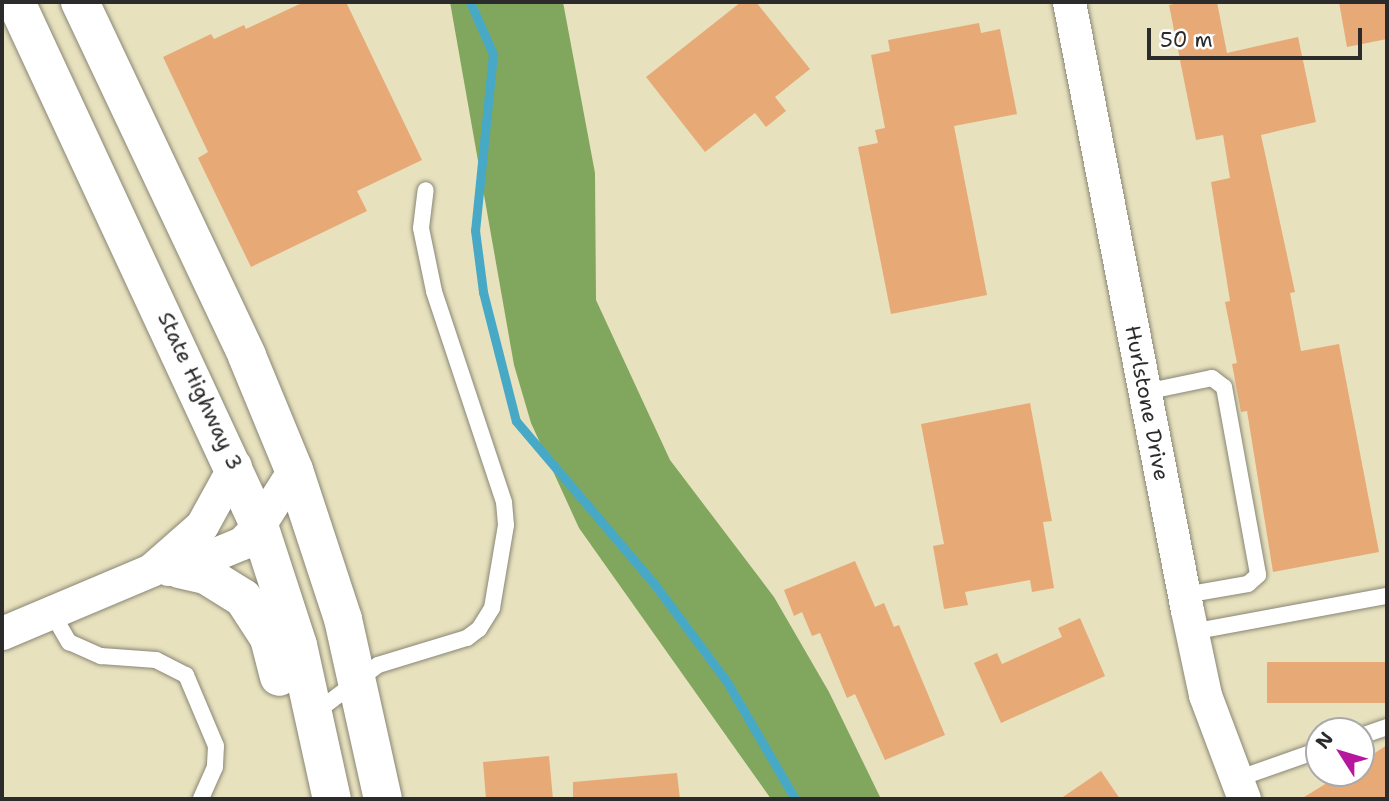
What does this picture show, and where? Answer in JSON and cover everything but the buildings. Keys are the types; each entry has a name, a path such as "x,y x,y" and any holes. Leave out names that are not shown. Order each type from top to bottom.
{"highway":[{"name":"State Highway 3","path":"16,2 235,465 259,525 298,645 332,799"},
{"path":"79,2 247,356 294,470 359,680 383,799"},
{"path":"165,570 206,575 226,585 259,617 269,638 302,768 317,799"}],"street":[{"name":"Hurlstone Drive","path":"1069,2 1205,695 1239,790"},
{"path":"165,570 202,525 235,465"},
{"path":"2,633 242,543 259,525 294,470"}],"lane":[{"path":"313,714 378,665 458,641 479,629 492,608 506,525 504,502 434,291 421,228 426,190"},
{"path":"1144,392 1212,378 1224,387 1258,575 1248,584 1184,595"},
{"path":"1192,632 1387,596"},
{"path":"51,613 69,642 100,656 156,660 186,675 216,746 215,767 201,799"},
{"path":"1239,790 1305,757"}],"green space":[{"path":"450,2 563,2 595,173 596,300 670,460 774,597 829,692 881,799 771,799 579,528 531,423 514,365"}],"waterway":[{"path":"470,2 493,54 475,230 483,292 516,421 655,585 727,682 795,799"}]}
